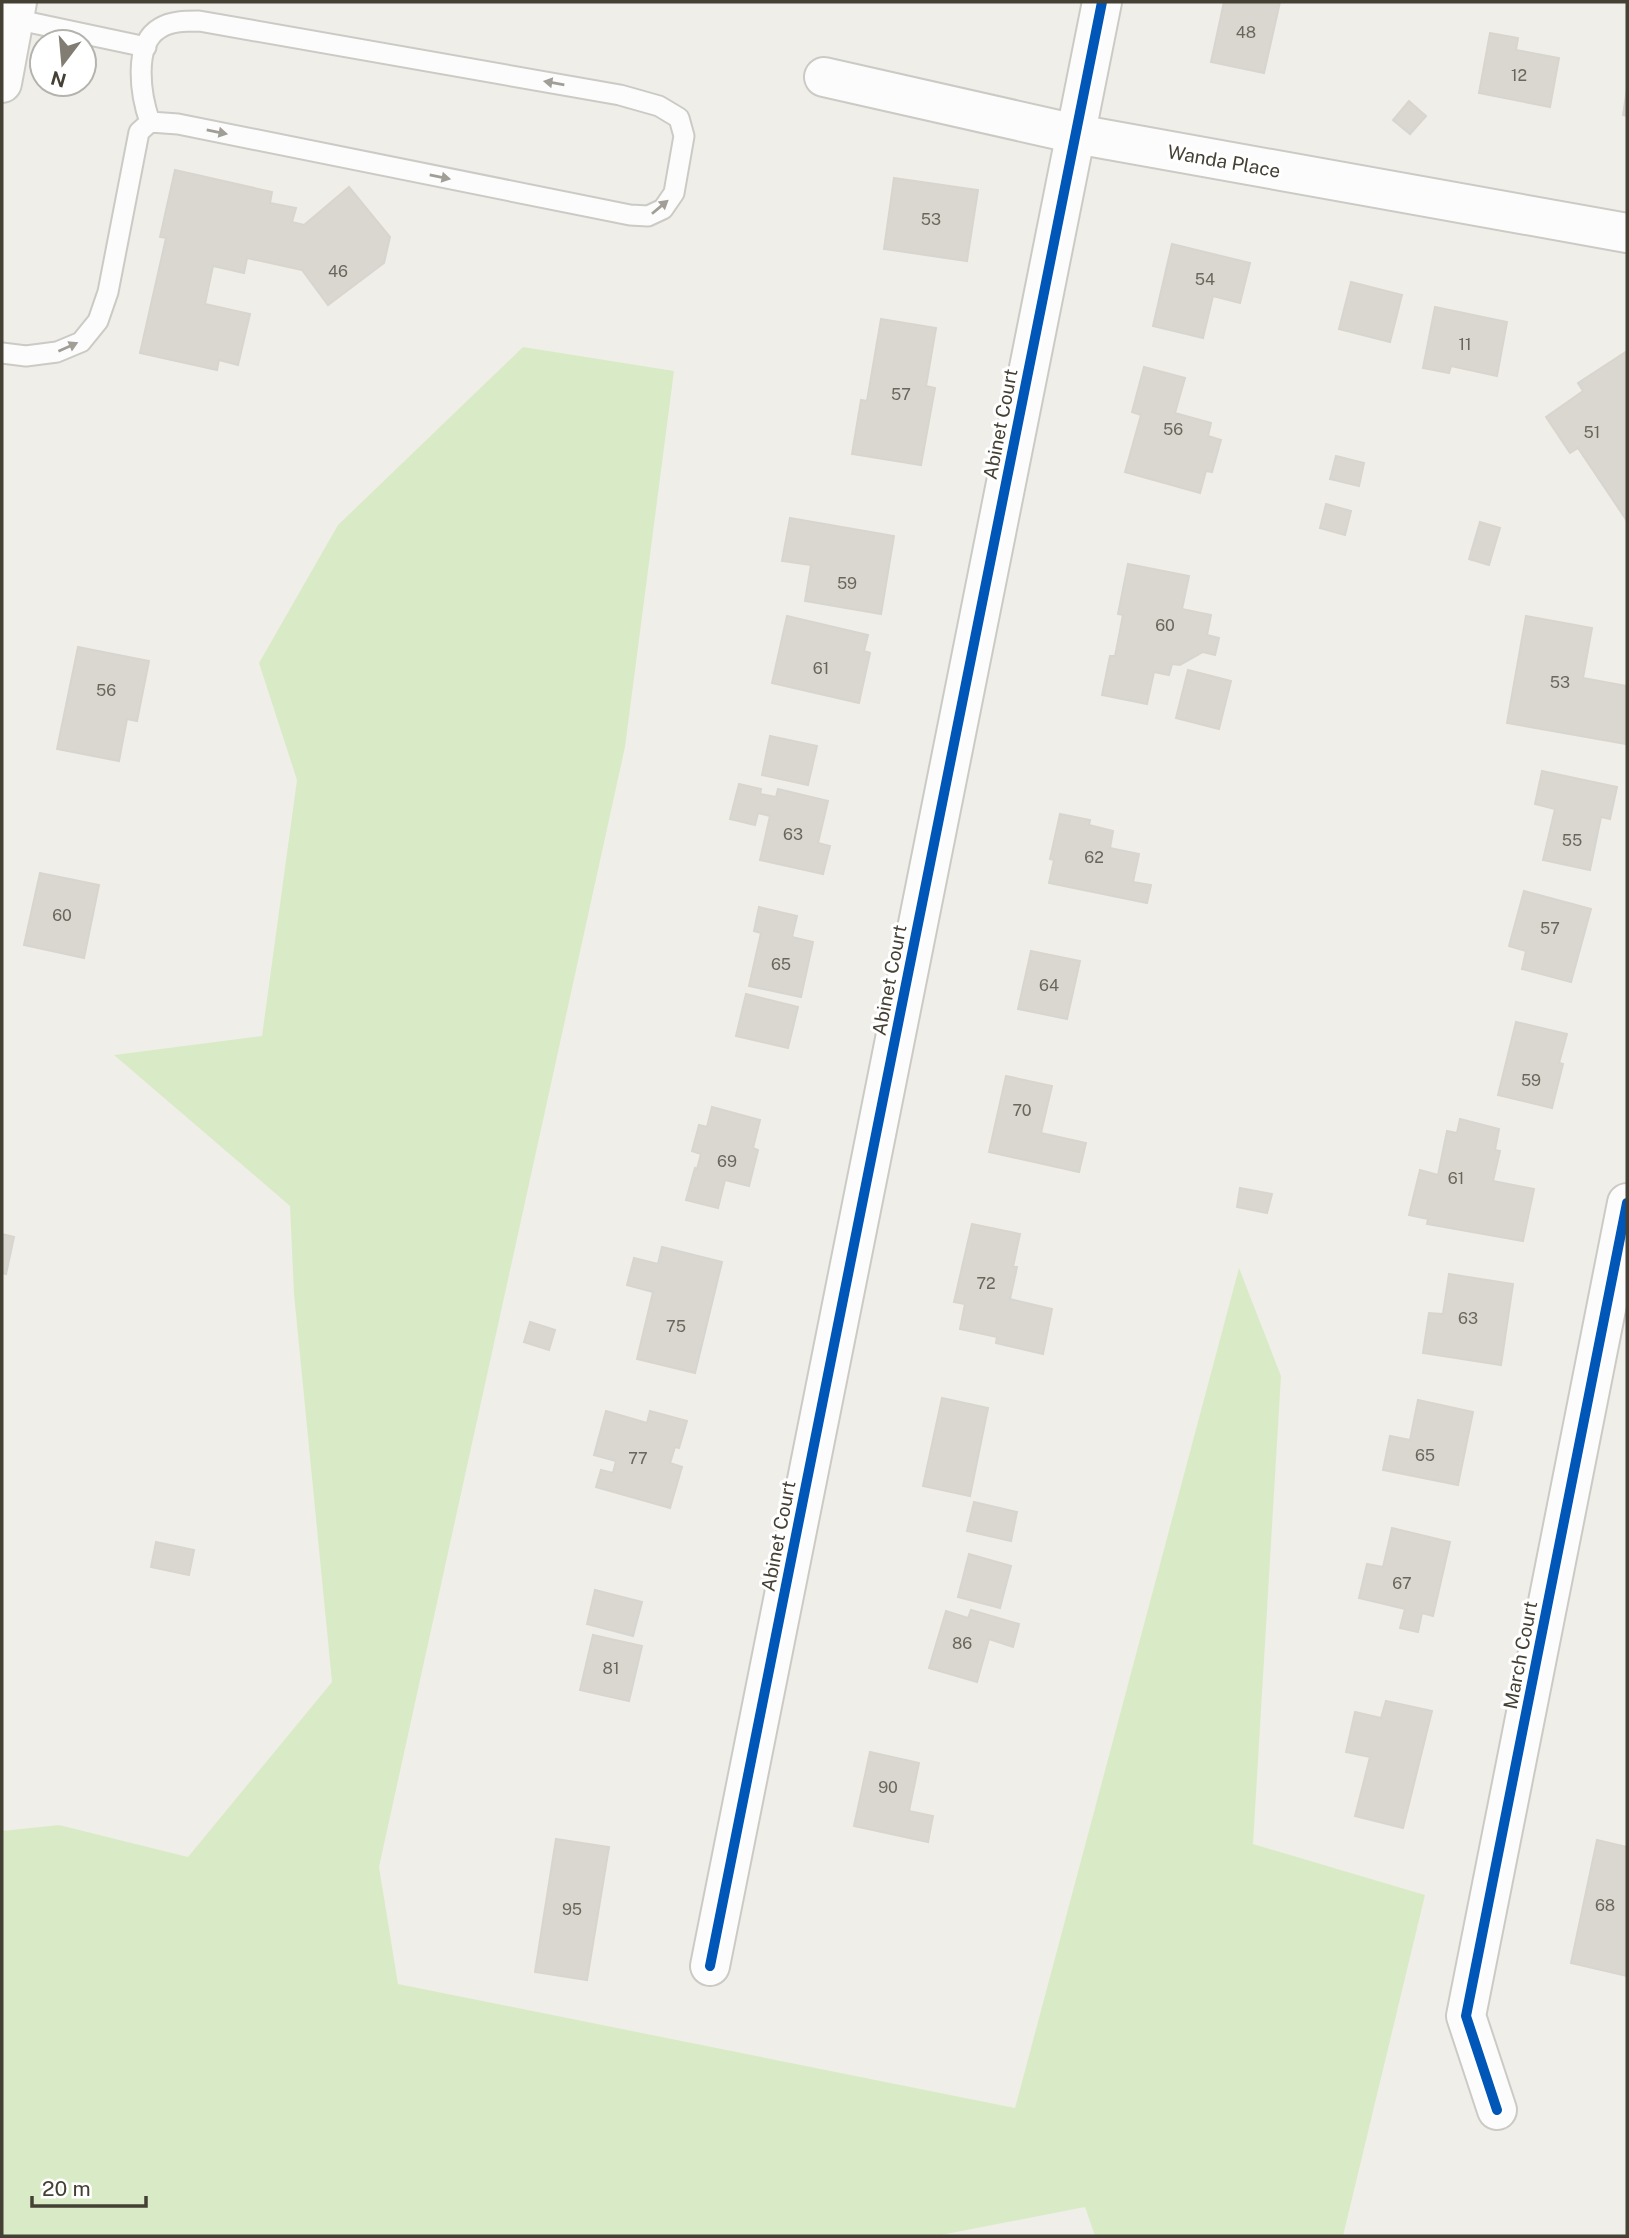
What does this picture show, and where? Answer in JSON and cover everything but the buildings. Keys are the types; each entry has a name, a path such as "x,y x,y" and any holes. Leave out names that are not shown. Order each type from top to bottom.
{"street":[{"name":"Abinet Court","path":"710,1966 1102,2"},
{"path":"2,83 15,10"},
{"name":"Wanda Place","path":"824,77 1076,134 1627,233"},
{"name":"March Court","path":"1497,2110 1466,2016 1627,1203"}],"lane":[{"path":"15,10 146,47"},
{"path":"2,353 26,356 57,352 81,342 98,321 108,292 139,132 150,122 178,124 630,215 648,216 663,209 674,193 684,136 678,118 659,106 620,95 199,21 181,21 160,28 146,40 141,68 142,99 150,122"}],"green space":[{"path":"523,347 674,371 625,747 379,1867 398,1984 1015,2108 1239,1268 1281,1376 1253,1844 1425,1895 1343,2236 1095,2236 1085,2207 936,2236 2,2236 2,1831 59,1825 188,1857 332,1682 294,1294 290,1206 114,1055 262,1036 297,780 259,663 338,525"}],"cycle path":[{"path":"710,1966 1102,2"},
{"path":"1497,2110 1466,2016 1627,1203"}]}
